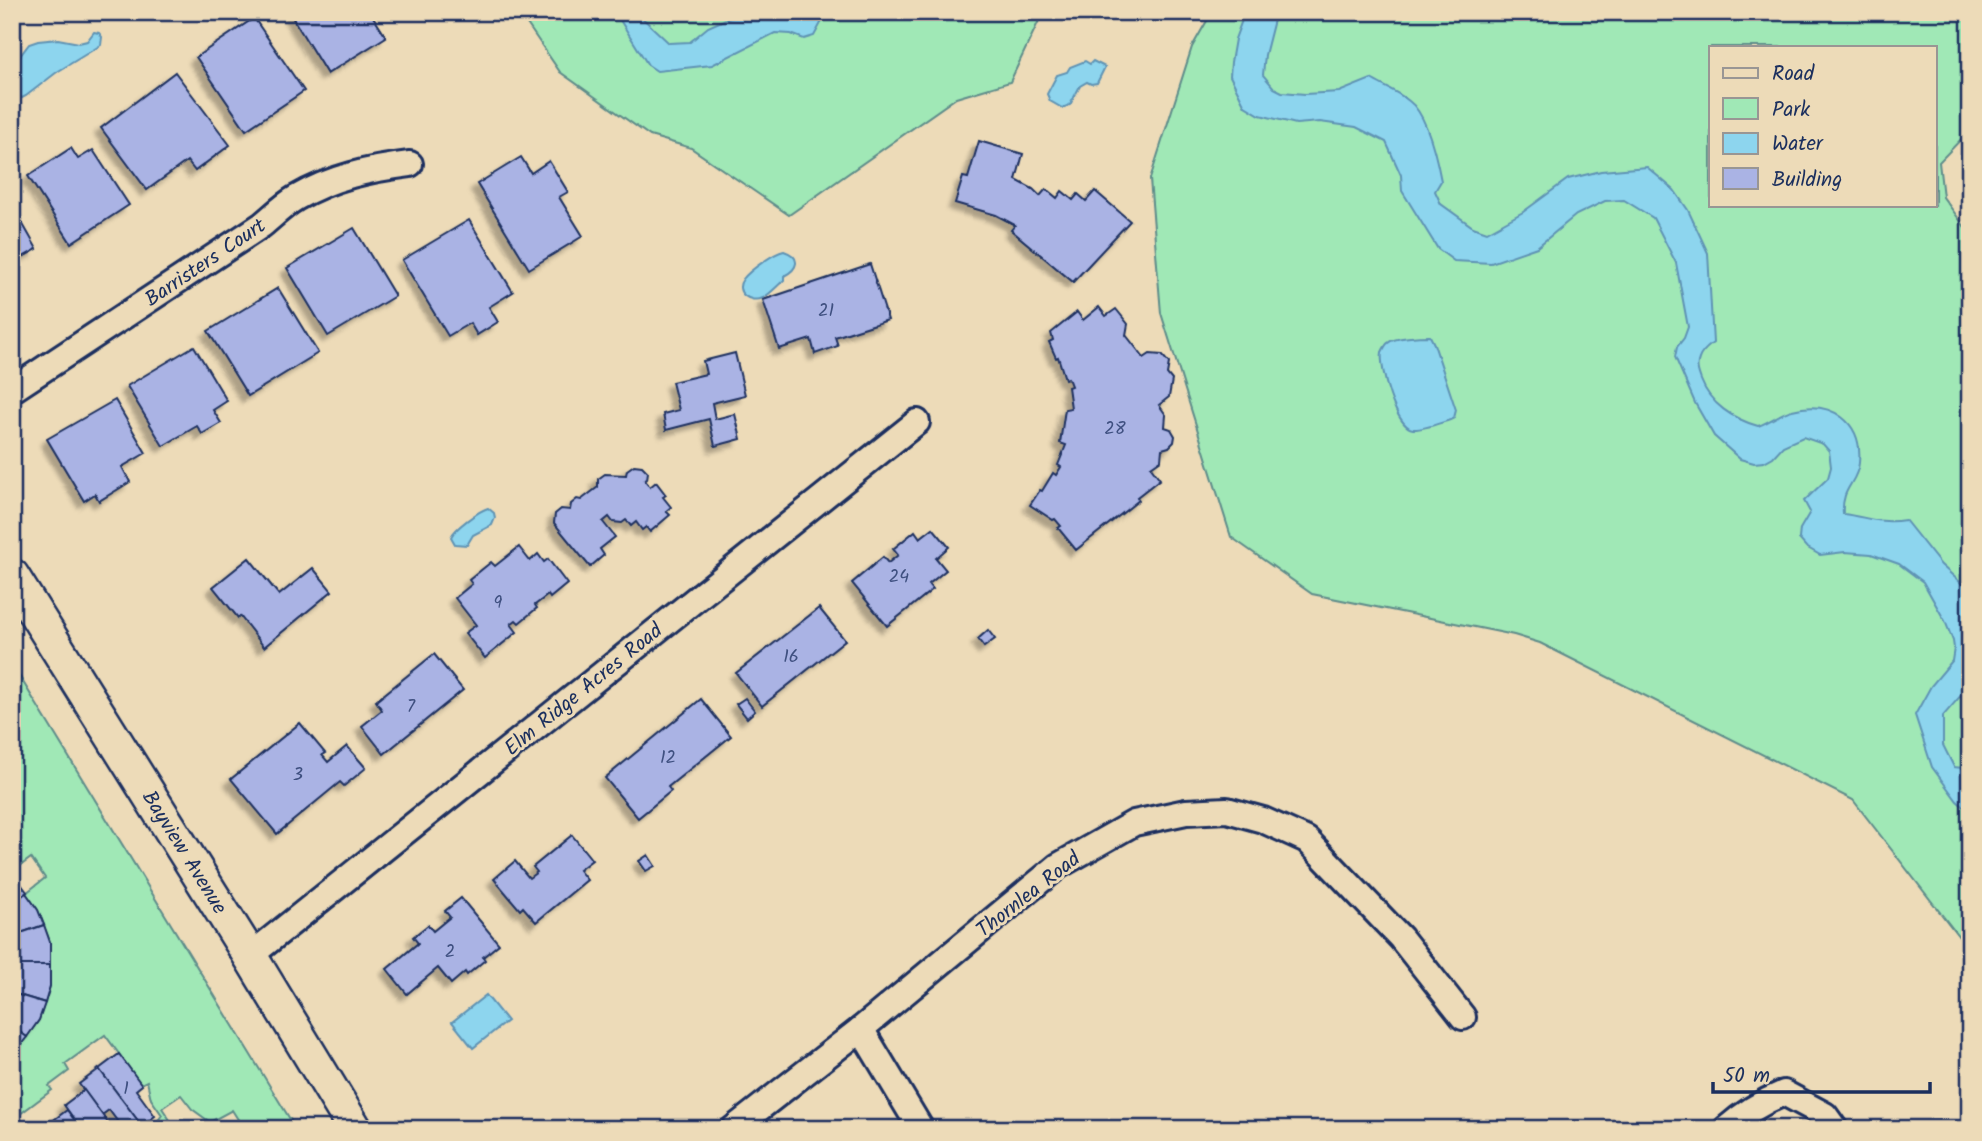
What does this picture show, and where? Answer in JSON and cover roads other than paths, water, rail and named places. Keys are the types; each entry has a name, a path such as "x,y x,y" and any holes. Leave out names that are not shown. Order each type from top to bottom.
{"main road":[{"name":"Bayview Avenue","path":"12,576 355,1129"}],"street":[{"name":"Barristers Court","path":"12,390 262,225 294,199 337,178 375,168 410,164"},
{"name":"Elm Ridge Acres Road","path":"250,956 917,422"},
{"name":"Thornlea Road","path":"733,1129 861,1029 1058,866 1134,822 1186,812 1227,810 1263,820 1307,840 1401,938 1463,1017"},
{"path":"861,1029 921,1129"},
{"path":"1726,1129 1745,1113 1784,1093 1825,1115 1835,1129"}],"water":[{"path":"615,12 636,12 669,43 690,42 708,27 753,12 827,12 814,36 804,39 791,34 775,33 712,65 657,71 648,65"},
{"path":"1245,12 1276,12 1263,75 1274,88 1282,92 1305,94 1339,92 1371,79 1409,101 1421,116 1430,138 1441,181 1435,191 1441,204 1473,227 1487,232 1523,212 1568,179 1601,171 1647,167 1674,190 1688,210 1708,253 1713,343 1701,354 1698,372 1710,396 1731,415 1758,426 1788,411 1806,408 1831,411 1842,417 1850,425 1859,448 1858,470 1844,498 1843,514 1880,521 1905,520 1941,565 1970,591 1970,685 1943,716 1943,745 1954,767 1963,768 1970,777 1970,812 1957,801 1932,767 1915,715 1931,686 1952,661 1953,641 1945,621 1923,582 1899,564 1871,554 1845,552 1820,555 1806,547 1799,539 1800,529 1810,512 1804,501 1828,478 1831,467 1829,451 1823,444 1803,437 1783,446 1764,462 1754,463 1740,459 1714,436 1695,403 1675,357 1677,347 1688,327 1676,263 1653,218 1624,200 1605,201 1576,215 1537,247 1491,263 1454,261 1438,249 1402,191 1401,175 1386,142 1356,127 1320,122 1296,124 1260,115 1245,106 1230,76 1235,39"},
{"path":"94,32 102,37 101,45 57,72 26,96 22,98 17,95 20,56 29,44 58,39 79,43 87,41"},
{"path":"1085,61 1090,64 1093,61 1105,67 1097,83 1087,82 1080,86 1070,105 1062,108 1050,101 1047,94 1057,75"},
{"path":"784,251 794,256 796,263 784,276 784,280 763,298 744,296 740,288 743,279 762,262"},
{"path":"1430,336 1456,410 1454,418 1450,420 1413,429 1401,419 1390,396 1383,370 1382,352 1387,344 1396,339"},
{"path":"488,508 494,513 492,525 473,535 467,545 455,544 451,537 457,530 473,516"},
{"path":"486,995 507,1021 473,1048 452,1022"}]}
